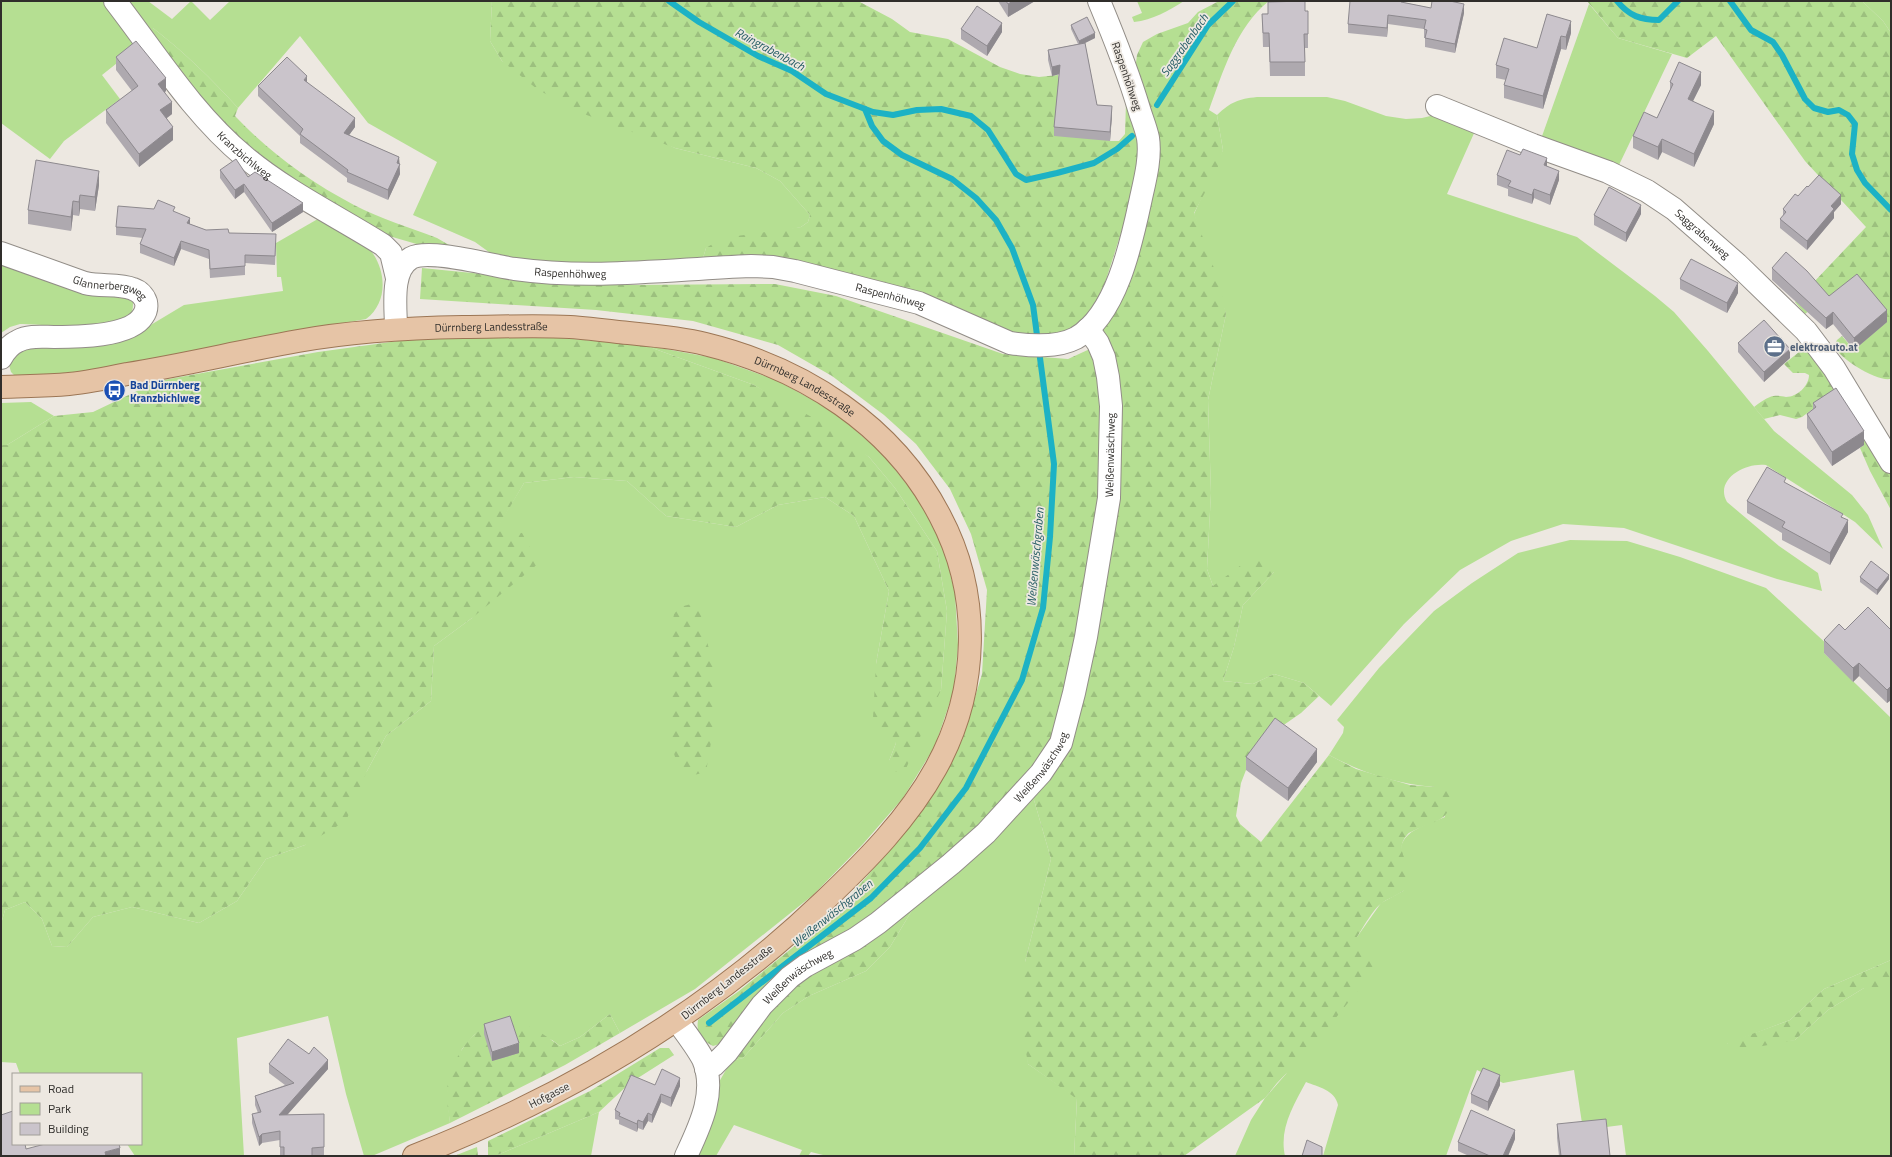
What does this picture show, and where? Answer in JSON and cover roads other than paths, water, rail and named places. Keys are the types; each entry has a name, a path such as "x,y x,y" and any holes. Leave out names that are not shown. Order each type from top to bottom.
{"main road":[{"name":"Dürrnberg Landesstraße","path":"1,387 73,384 204,361 302,340 396,328 525,326 572,327 662,336 704,343 753,359 798,378 840,402 870,427 903,460 925,490 950,535 962,571 970,612 971,653 964,697 951,739 934,772 906,814 863,864 792,932 734,979 677,1021"},
{"name":"Hofgasse","path":"414,1156 458,1139 527,1106 593,1072 677,1021"}],"street":[{"name":"Kranzbichlweg","path":"116,1 190,99 227,141 245,157 280,182 375,240 391,253 397,278"},
{"name":"Raspenhöhweg","path":"396,328 397,278 405,262 411,258 426,254 516,269 595,275 751,266 773,267 832,279 919,304 997,338 1026,345 1048,345 1076,338 1088,328 1108,302 1124,268 1130,249 1149,150 1148,138 1135,96 1099,1"},
{"name":"Saggrabenweg","path":"1437,106 1526,142 1608,172 1647,191 1674,209 1737,264 1806,332 1834,368 1891,462"},
{"path":"375,240 426,254"},
{"name":"Glannerbergweg","path":"1,253 86,283 98,286 126,286 136,290 146,303 146,312 142,318 134,325 124,329 79,337 31,337 18,340 1,358"},
{"name":"Weißenwäschweg","path":"706,1069 727,1052 757,1011 790,977 805,966 842,946 878,923 940,874 986,833 1041,773 1060,743 1073,700 1086,637 1108,498 1111,406 1108,377 1104,357 1098,343 1088,328"},
{"path":"677,1021 696,1048 706,1069 709,1083 703,1116 686,1156"}],"waterway":[{"name":"Saggrabenbach","path":"669,1 699,22 758,56 792,71 826,94 873,112 893,115 917,110 941,109 971,116 988,130 1016,174 1026,180 1094,163 1117,149 1132,136"},
{"name":"Saggrabenbach","path":"1157,105 1208,25 1233,1"},
{"name":"Saggrabenbach","path":"1617,1 1631,14 1641,18 1659,20 1678,1"},
{"name":"Saggrabenbach","path":"1730,1 1751,30 1773,42 1782,55 1805,99 1814,108 1828,112 1839,110 1848,115 1855,124 1852,154 1857,170 1865,183 1891,210"},
{"name":"Weißenwäschgraben","path":"709,1023 871,898 920,848 966,788 1022,680 1043,608 1050,537 1054,464 1033,305 1012,248 996,220 976,198 952,179 902,155 883,141 872,126 865,109"}],"place":[{"name":"elektroauto.at","path":"1774,347"},
{"name":"Bad Dürrnberg Kranzbichlweg","path":"115,391"}],"water label":[{"name":"Raingrabenbach","path":"770,49"}]}
